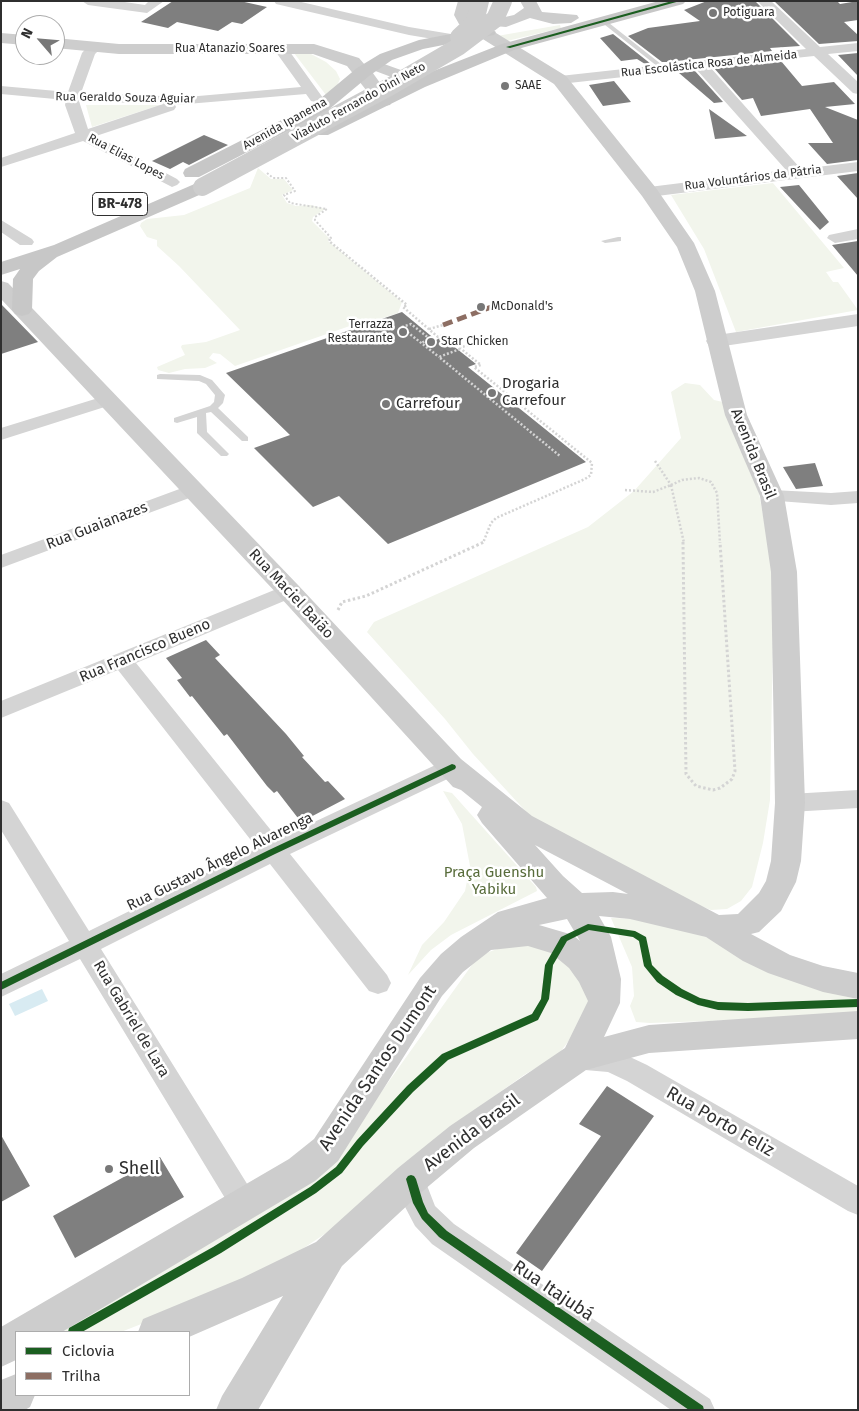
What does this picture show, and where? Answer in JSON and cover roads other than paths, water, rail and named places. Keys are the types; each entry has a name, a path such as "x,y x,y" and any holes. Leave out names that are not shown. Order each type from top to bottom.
{"main road":[{"name":"Viaduto Fernando Dini Neto","path":"202,187 392,86 458,47 495,20 503,1"},
{"name":"BR-478","path":"571,18 678,1"},
{"name":"Viaduto Fernando Dini Neto","path":"214,163 324,114 428,60 466,32 475,22 470,2"},
{"path":"470,2 470,17 491,22 513,21 530,5 536,16 541,18 571,18"},
{"name":"Avenida Brasil","path":"470,2 462,15 465,21 560,80 649,192 687,247 705,291 736,414 772,496 784,572 790,803 786,861 781,882 770,902 748,923 734,927 715,927"},
{"name":"BR-478","path":"508,47 603,12"},
{"name":"Avenida Ipanema","path":"79,221 214,163 321,107 368,68 397,52 451,38 536,26 571,18"},
{"path":"1,38 15,39"},
{"name":"Rua Atanazio Soares","path":"65,44 119,49 314,49 368,68 410,79 428,79"},
{"name":"Avenida Ipanema","path":"1,269 60,248 260,162 428,79 508,47"},
{"path":"488,54 523,56"},
{"name":"Rua Atanazio Soares","path":"368,68 384,101"},
{"path":"1,251 34,239"},
{"path":"22,310 21,286 27,272 60,248"},
{"name":"Rua Maciel Baião","path":"1,287 289,591 452,767 552,884 575,905 595,937 606,979 604,1003"},
{"path":"452,767 522,824 715,927 754,952 779,964 823,979 858,986"},
{"name":"Avenida Santos Dumont","path":"29,1331 302,1170 326,1150 432,987 452,963 472,946 509,921 548,910 575,905 613,904 715,927"},
{"path":"472,946 490,939 528,934 562,944 572,950 593,976 604,1003 577,1058"},
{"path":"577,1058 649,1039 858,1025"},
{"name":"Avenida Brasil","path":"236,1410 329,1254 411,1179 462,1137 577,1058"},
{"path":"160,1331 255,1291 329,1254"},
{"path":"1,1348 15,1340"},
{"path":"1,1402 15,1394"}],"street":[{"path":"88,1 147,9 158,1"},
{"path":"280,1 409,31 451,38"},
{"path":"297,5 328,1"},
{"path":"763,1 858,90"},
{"path":"73,97 89,53 95,47"},
{"name":"Rua Escolástica Rosa de Almeida","path":"560,80 858,47"},
{"path":"280,48 321,107"},
{"path":"700,65 797,173"},
{"name":"Rua Geraldo Souza Aguiar","path":"1,90 73,97 187,101 310,90"},
{"name":"Rua Elias Lopes","path":"73,97 72,105 83,134 172,182"},
{"path":"1,163 83,134 187,101"},
{"name":"Rua Voluntários da Pátria","path":"649,192 858,166"},
{"path":"1,224 34,239"},
{"path":"835,238 858,234"},
{"path":"717,340 858,320"},
{"path":"1,434 108,400"},
{"name":"Rua Guaianazes","path":"1,562 193,490"},
{"path":"772,496 831,499 858,497"},
{"name":"Rua Francisco Bueno","path":"1,710 289,591"},
{"path":"122,660 272,852 378,983"},
{"name":"Rua Gustavo Ângelo Alvarenga","path":"1,986 272,852 452,767"},
{"path":"790,803 858,799"},
{"name":"Rua Gabriel de Lara","path":"1,810 85,943 244,1204"},
{"name":"Rua Porto Feliz","path":"577,1058 598,1058 613,1062 637,1073 858,1202"},
{"name":"Rua Itajubá","path":"411,1179 418,1204 425,1216 443,1234 699,1410"}],"lane":[{"path":"603,12 664,69"},
{"path":"606,241 618,238"},
{"path":"160,377 190,376 209,382 220,395 218,403 213,408 177,420"},
{"path":"213,408 245,439"},
{"path":"201,413 202,432 224,454"}],"place":[{"name":"Potiguara","path":"713,13"},
{"name":"SAAE","path":"505,86"},
{"name":"McDonald's","path":"481,307"},
{"name":"Terrazza Restaurante","path":"403,332"},
{"name":"Star Chicken","path":"431,342"},
{"name":"Drogaria Carrefour","path":"492,393"},
{"name":"Carrefour","path":"386,404"},
{"name":"Shell","path":"109,1169"}],"park label":[{"name":"Praça Guenshu Yabiku","path":"494,882"}]}
